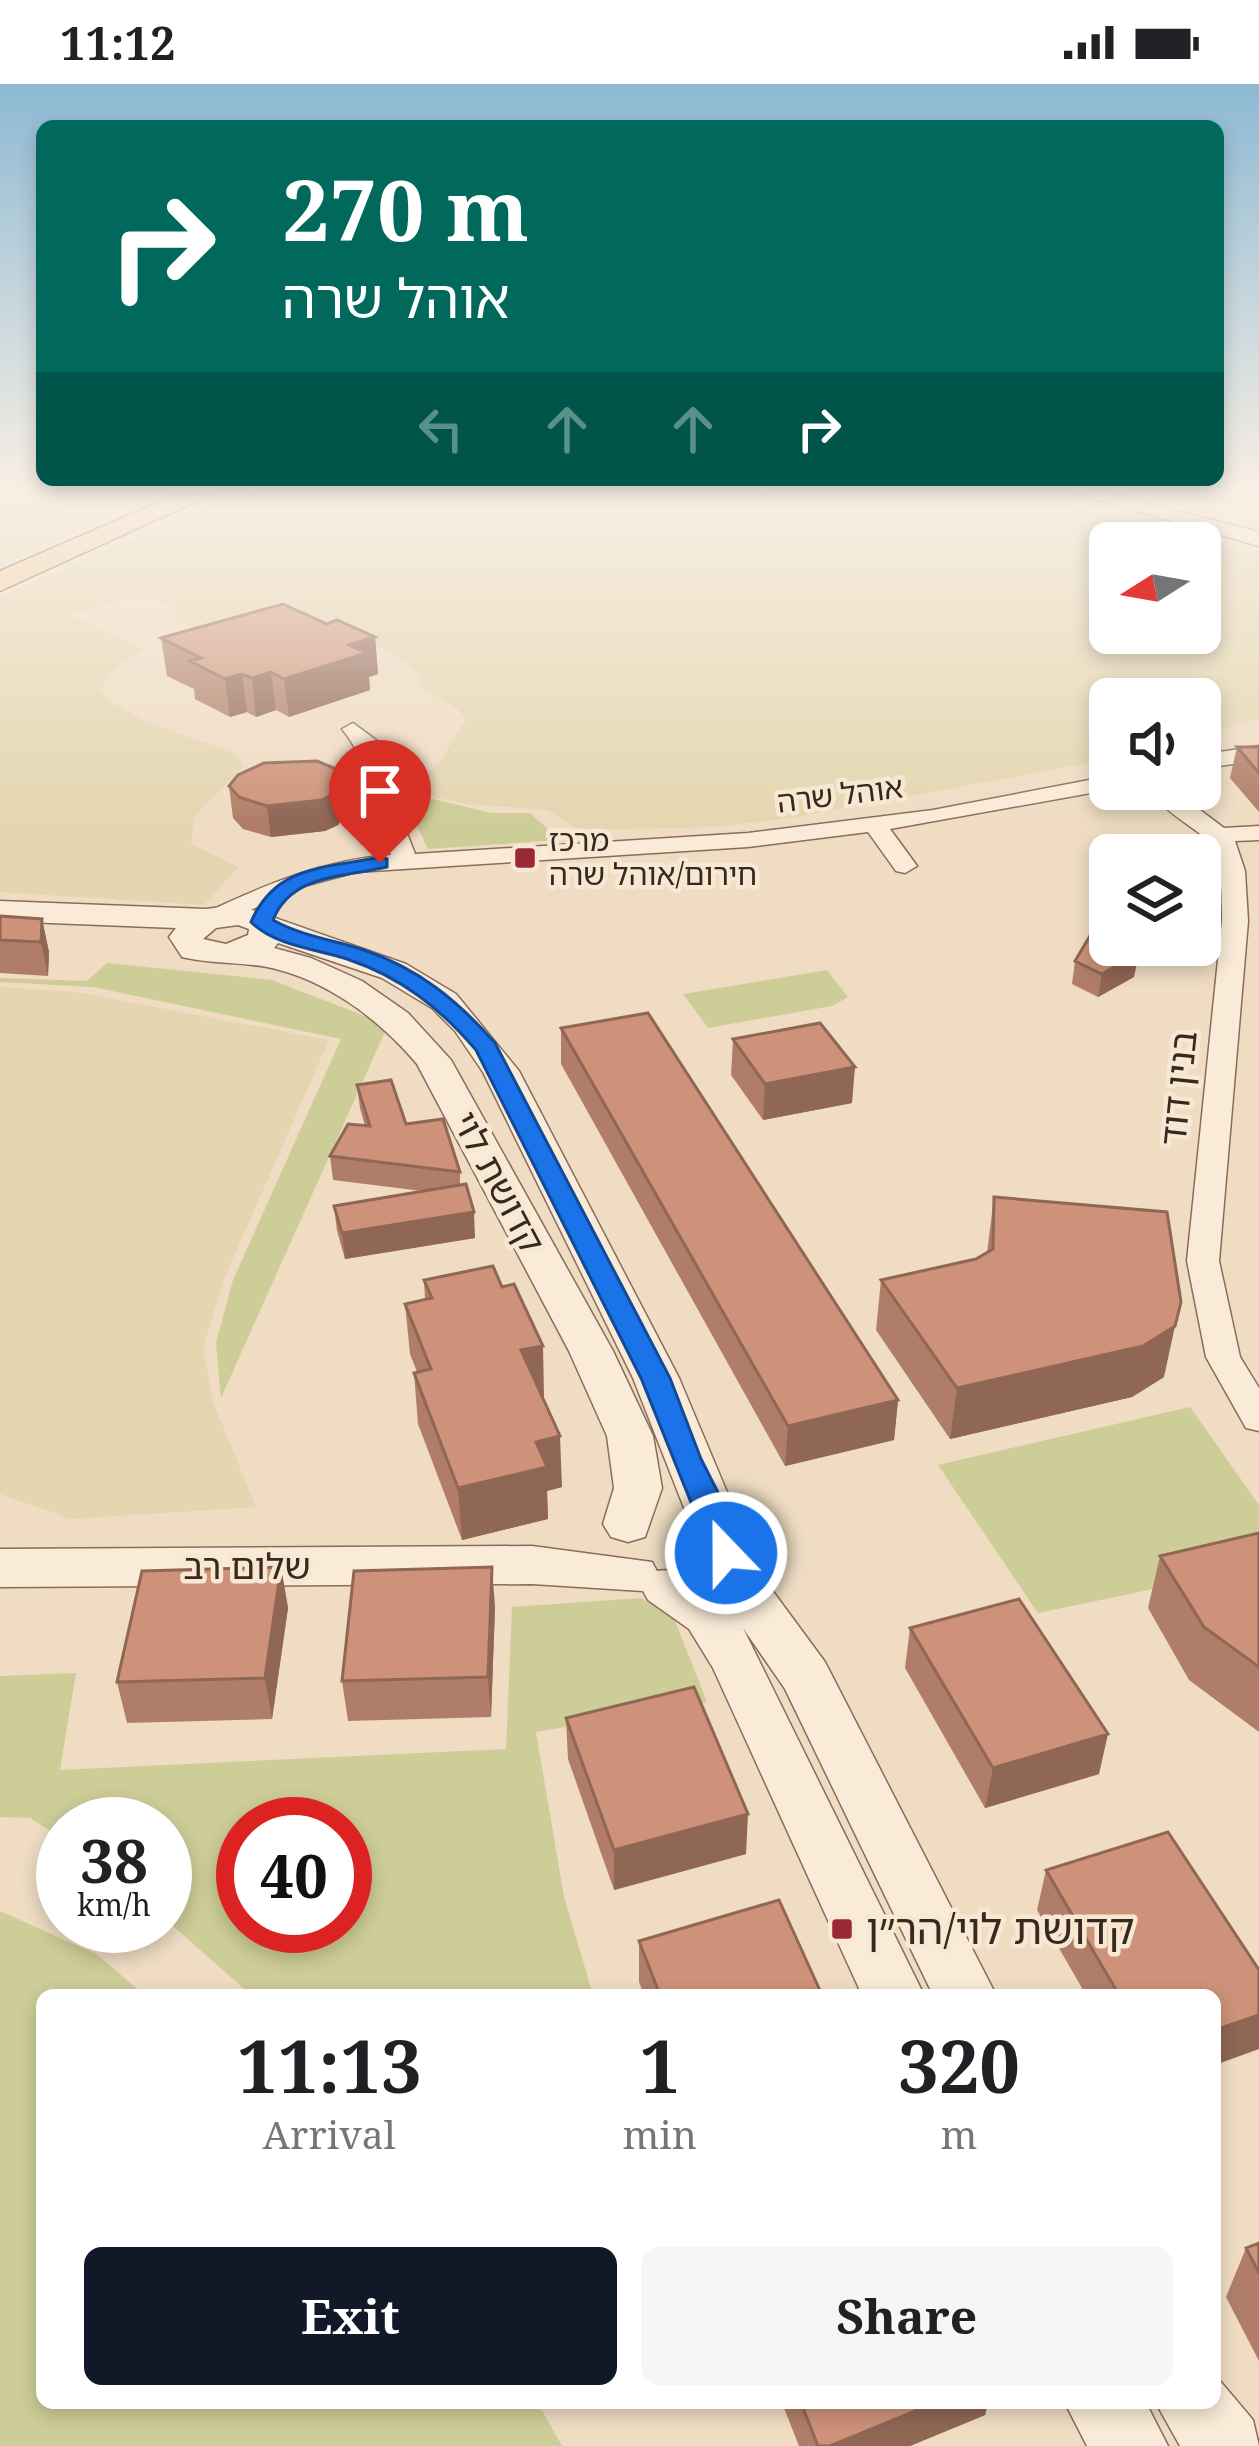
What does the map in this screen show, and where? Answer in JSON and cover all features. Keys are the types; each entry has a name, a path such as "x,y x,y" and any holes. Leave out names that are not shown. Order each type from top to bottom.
{"street":[{"path":"1221,755 1235,750 1248,733 1259,728"},
{"path":"353,729 369,743 379,789 405,860"},
{"path":"1221,758 1259,753"},
{"name":"אוהל שרה","path":"210,934 290,882 343,868 405,860 649,849 875,825 1089,787"},
{"path":"1184,810 1216,834"},
{"path":"875,825 905,866"},
{"path":"1221,835 1259,832"},
{"name":"בנין דוד","path":"1221,842 1235,865 1247,922 1203,1261 1223,1358 1259,1419"},
{"path":"210,934 263,941 272,898 290,882"},
{"name":"קדושת לוי","path":"0,911 210,934 353,991 397,1018 433,1060 591,1351 630,1436 638,1488 637,1555"},
{"name":"קדושת לוי","path":"264,924 359,956 421,985 449,1005 487,1048 656,1378 746,1594 806,1677 962,1989"},
{"name":"קדושת לוי","path":"0,928 210,934"},
{"path":"663,1508 692,1511 721,1538 706,1580 637,1555 663,1508"},
{"path":"637,1555 706,1615 736,1660 890,1989"},
{"name":"שלום רב","path":"0,1568 583,1567 637,1555"},
{"path":"1106,2409 1130,2446"},
{"path":"1198,2409 1227,2446"}],"shaded area":[{"path":"0,603 111,603 70,615 143,649 110,672 100,689 110,702 147,722 236,754 244,766 194,817 191,844 238,867 204,905 0,892"},
{"path":"163,603 1089,603 1089,654 1221,654 1221,603 1259,603 1259,718 1221,730 1221,678 1089,678 1089,763 790,818 714,827 577,830 548,810 466,804 429,796 415,787 442,758 465,721 458,709 420,688 423,677 408,664 354,631 325,622 277,619 198,630 175,620 178,610"},
{"path":"0,987 76,992 329,1040 224,1279 203,1348 213,1402 256,1507 71,1519 0,1494"}],"green space":[{"path":"400,791 491,813 530,813 560,840 428,849"},
{"path":"107,963 272,980 388,1025 221,1398 216,1343 233,1280 341,1039 93,987 0,982 0,978 87,981"},
{"path":"827,970 848,997 832,1006 708,1028 683,994"},
{"path":"1190,1407 1259,1505 1259,1567 1038,1613 938,1465"},
{"path":"641,1598 674,1618 707,1702 536,1732 564,1897 591,1989 244,1989 192,1943 192,1797 36,1797 36,1822 0,1817 0,1676 76,1673 60,1770 506,1749 512,1607"},
{"path":"0,1911 36,1927 36,1953 94,1953 137,1989 36,1989 36,2409 541,2409 562,2446 0,2446"}],"building":[{"path":"283,604 327,624 337,620 375,637 349,645 367,653 284,679 271,672 225,679 190,661 201,658 161,638"},
{"path":"1237,747 1259,747 1259,773"},
{"path":"317,761 341,771 345,778 335,793 322,800 267,806 239,797 229,786 238,775 264,763"},
{"path":"0,916 42,919 41,942 0,940"},
{"path":"1089,937 1089,966 1116,966 1102,974 1075,961"},
{"path":"648,1013 898,1400 788,1426 561,1028"},
{"path":"820,1023 855,1067 765,1084 733,1039"},
{"path":"391,1080 406,1124 443,1119 460,1172 330,1156 348,1124 370,1126 357,1085"},
{"path":"466,1184 474,1212 342,1233 334,1206"},
{"path":"994,1197 1167,1212 1181,1302 1175,1326 1143,1346 957,1388 881,1280 976,1259 993,1249"},
{"path":"493,1266 502,1287 514,1284 543,1346 521,1350 560,1436 536,1442 547,1467 458,1488 414,1373 431,1369 405,1304 432,1298 424,1280"},
{"path":"1259,1533 1259,1667 1204,1627 1160,1556"},
{"path":"281,1567 265,1678 117,1682 142,1571"},
{"path":"492,1567 488,1677 342,1681 354,1571"},
{"path":"1019,1599 1108,1734 993,1768 910,1628"},
{"path":"694,1687 748,1814 614,1850 566,1718"},
{"path":"1168,1832 1259,1970 1259,2015 1221,2028 1221,1989 1115,1989 1046,1870"},
{"path":"779,1900 819,1989 658,1989 639,1941"},
{"path":"1259,2243 1259,2273 1246,2248"},
{"path":"803,2409 920,2409 830,2446 818,2446"}],"place":[{"name":"מרכז חירום/אוהל שרה","path":"525,858"},
{"name":"קדושת לוי/הר״ן","path":"842,1929"}],"route":[{"path":"380,863 290,882 272,898 262,922 280,933 359,956 421,985 449,1005 487,1048 656,1378 685,1459 726,1542 726,1553"}]}
